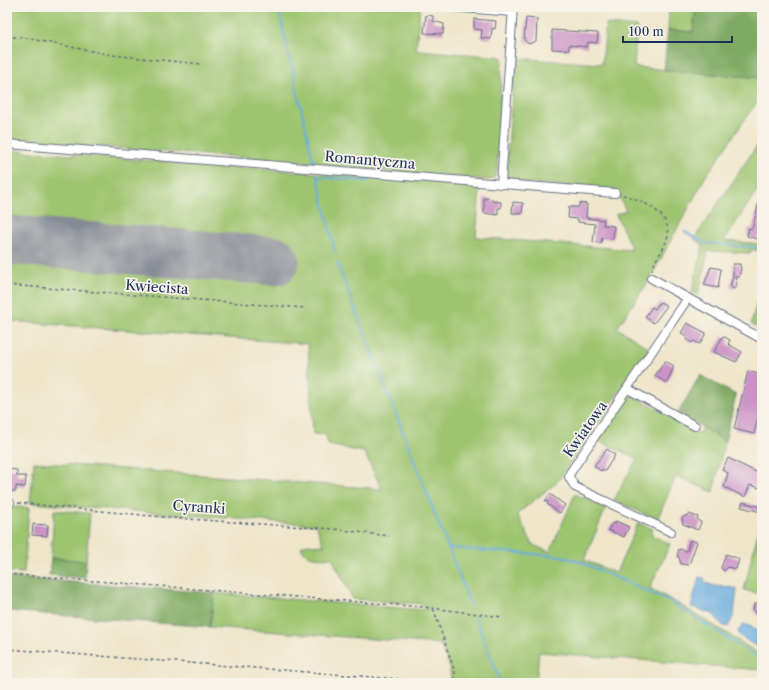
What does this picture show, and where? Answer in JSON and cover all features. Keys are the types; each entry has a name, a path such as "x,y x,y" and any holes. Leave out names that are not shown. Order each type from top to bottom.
{"street":[{"path":"452,7 513,10 501,184"},
{"name":"Romantyczna","path":"7,144 615,193"},
{"path":"652,275 688,298 762,339"},
{"name":"Kwiatowa","path":"671,532 575,487 569,479 570,472 628,389 688,298"},
{"path":"628,389 695,426"}],"path":[{"path":"7,37 21,37 118,56 201,64"},
{"path":"615,193 645,203 654,208 667,227 667,241 652,269 652,275"},
{"name":"Kwiecista","path":"7,285 305,308"},
{"name":"Cyranki","path":"9,503 173,518 334,529 389,536"},
{"path":"7,574 433,608 503,617"},
{"path":"7,649 451,683 455,680 455,672 433,608"}],"green space":[{"path":"7,7 420,7 416,50 502,57 497,172 493,179 487,180 318,166 317,163 7,140"},
{"path":"669,7 696,7 693,32 668,30"},
{"path":"696,7 762,7 762,78 664,70 668,30 693,32"},
{"path":"606,24 637,27 634,67 762,78 762,95 706,176 648,282 617,328 649,348 557,482 517,514 533,545 550,552 575,494 606,508 584,560 616,573 638,523 653,529 651,535 670,544 650,588 721,629 762,656 762,670 539,652 536,683 452,683 449,665 440,644 210,627 214,593 426,610 421,604 353,599 332,558 318,558 310,556 303,551 301,547 307,544 324,546 316,525 30,503 34,462 382,489 364,452 328,445 326,435 313,434 308,344 7,321 7,150 475,185 480,187 476,237 632,250 616,214 626,211 616,190 514,182 510,180 506,174 515,58 602,64"},
{"path":"762,138 762,183 724,241 762,244 762,251 751,250 750,253 708,251 698,295 692,292 703,245 694,239"},
{"path":"762,282 762,330 751,324"},
{"path":"700,375 736,395 725,441 678,413"},
{"path":"629,396 633,396 700,433 703,428 725,441 713,492 676,476 657,520 614,500 637,458 598,441"},
{"path":"7,506 29,508 24,573 7,572"},
{"path":"54,510 90,513 86,561 51,558"},
{"path":"762,515 762,594 744,590"},
{"path":"51,558 86,561 85,578 49,575"},
{"path":"7,577 214,593 210,627 7,611"}],"water":[{"path":"699,577 704,578 705,582 709,584 737,589 734,615 728,627 722,625 713,614 691,607"},
{"path":"744,624 762,631 762,647 754,645 740,636 738,631"}],"building":[{"path":"426,15 433,16 433,21 444,24 443,34 424,33"},
{"path":"526,18 537,19 536,41 529,44 524,40"},
{"path":"474,19 496,21 495,29 492,28 491,39 481,38 482,30 474,29"},
{"path":"552,30 598,33 597,43 588,42 587,47 569,45 569,50 552,49"},
{"path":"484,198 501,202 501,208 498,208 498,215 484,213"},
{"path":"760,198 762,198 762,231 761,236 758,235 757,239 747,236 749,228 752,229"},
{"path":"513,202 523,203 522,214 512,213"},
{"path":"579,203 587,204 586,218 604,220 603,225 614,226 613,239 602,238 601,243 593,242 595,224 578,222 578,219 568,218 569,207 579,207"},
{"path":"733,264 740,264 741,269 739,277 735,277 737,286 733,289 730,286 733,277"},
{"path":"711,267 721,269 718,288 704,285"},
{"path":"660,302 667,306 654,323 645,317 652,307 655,309"},
{"path":"687,323 706,333 700,344 693,341 692,343 686,339 687,336 681,333"},
{"path":"723,336 730,340 728,344 742,352 736,362 714,352"},
{"path":"665,361 674,366 667,383 655,376"},
{"path":"748,371 762,375 762,400 754,434 734,429"},
{"path":"607,449 615,455 605,471 602,469 601,471 594,466"},
{"path":"728,458 756,472 757,470 762,471 760,488 750,485 745,497 724,487 728,473 722,470"},
{"path":"7,469 17,470 17,476 26,476 25,487 16,486 16,491 7,491"},
{"path":"550,494 565,505 560,513 545,501"},
{"path":"743,502 762,507 761,512 741,507"},
{"path":"689,514 698,517 697,520 701,522 698,530 683,524 682,518"},
{"path":"616,521 629,527 624,537 608,530 612,523 615,524"},
{"path":"33,524 48,525 47,536 32,535"},
{"path":"690,540 697,542 689,565 681,564 679,557 677,557 679,549 687,551"},
{"path":"726,554 739,559 736,569 728,567 724,571 721,568"},
{"path":"760,598 762,598 762,616 753,611 754,604 758,604"}],"waterway":[{"path":"278,7 314,164"},
{"path":"317,175 335,252"},
{"path":"318,177 370,181"},
{"path":"685,232 705,243 762,248"},
{"path":"337,263 471,606"},
{"path":"448,548 561,556 581,562 671,602 762,660"},
{"path":"475,617 501,683"}],"runway":[{"path":"7,240 275,261"}]}
